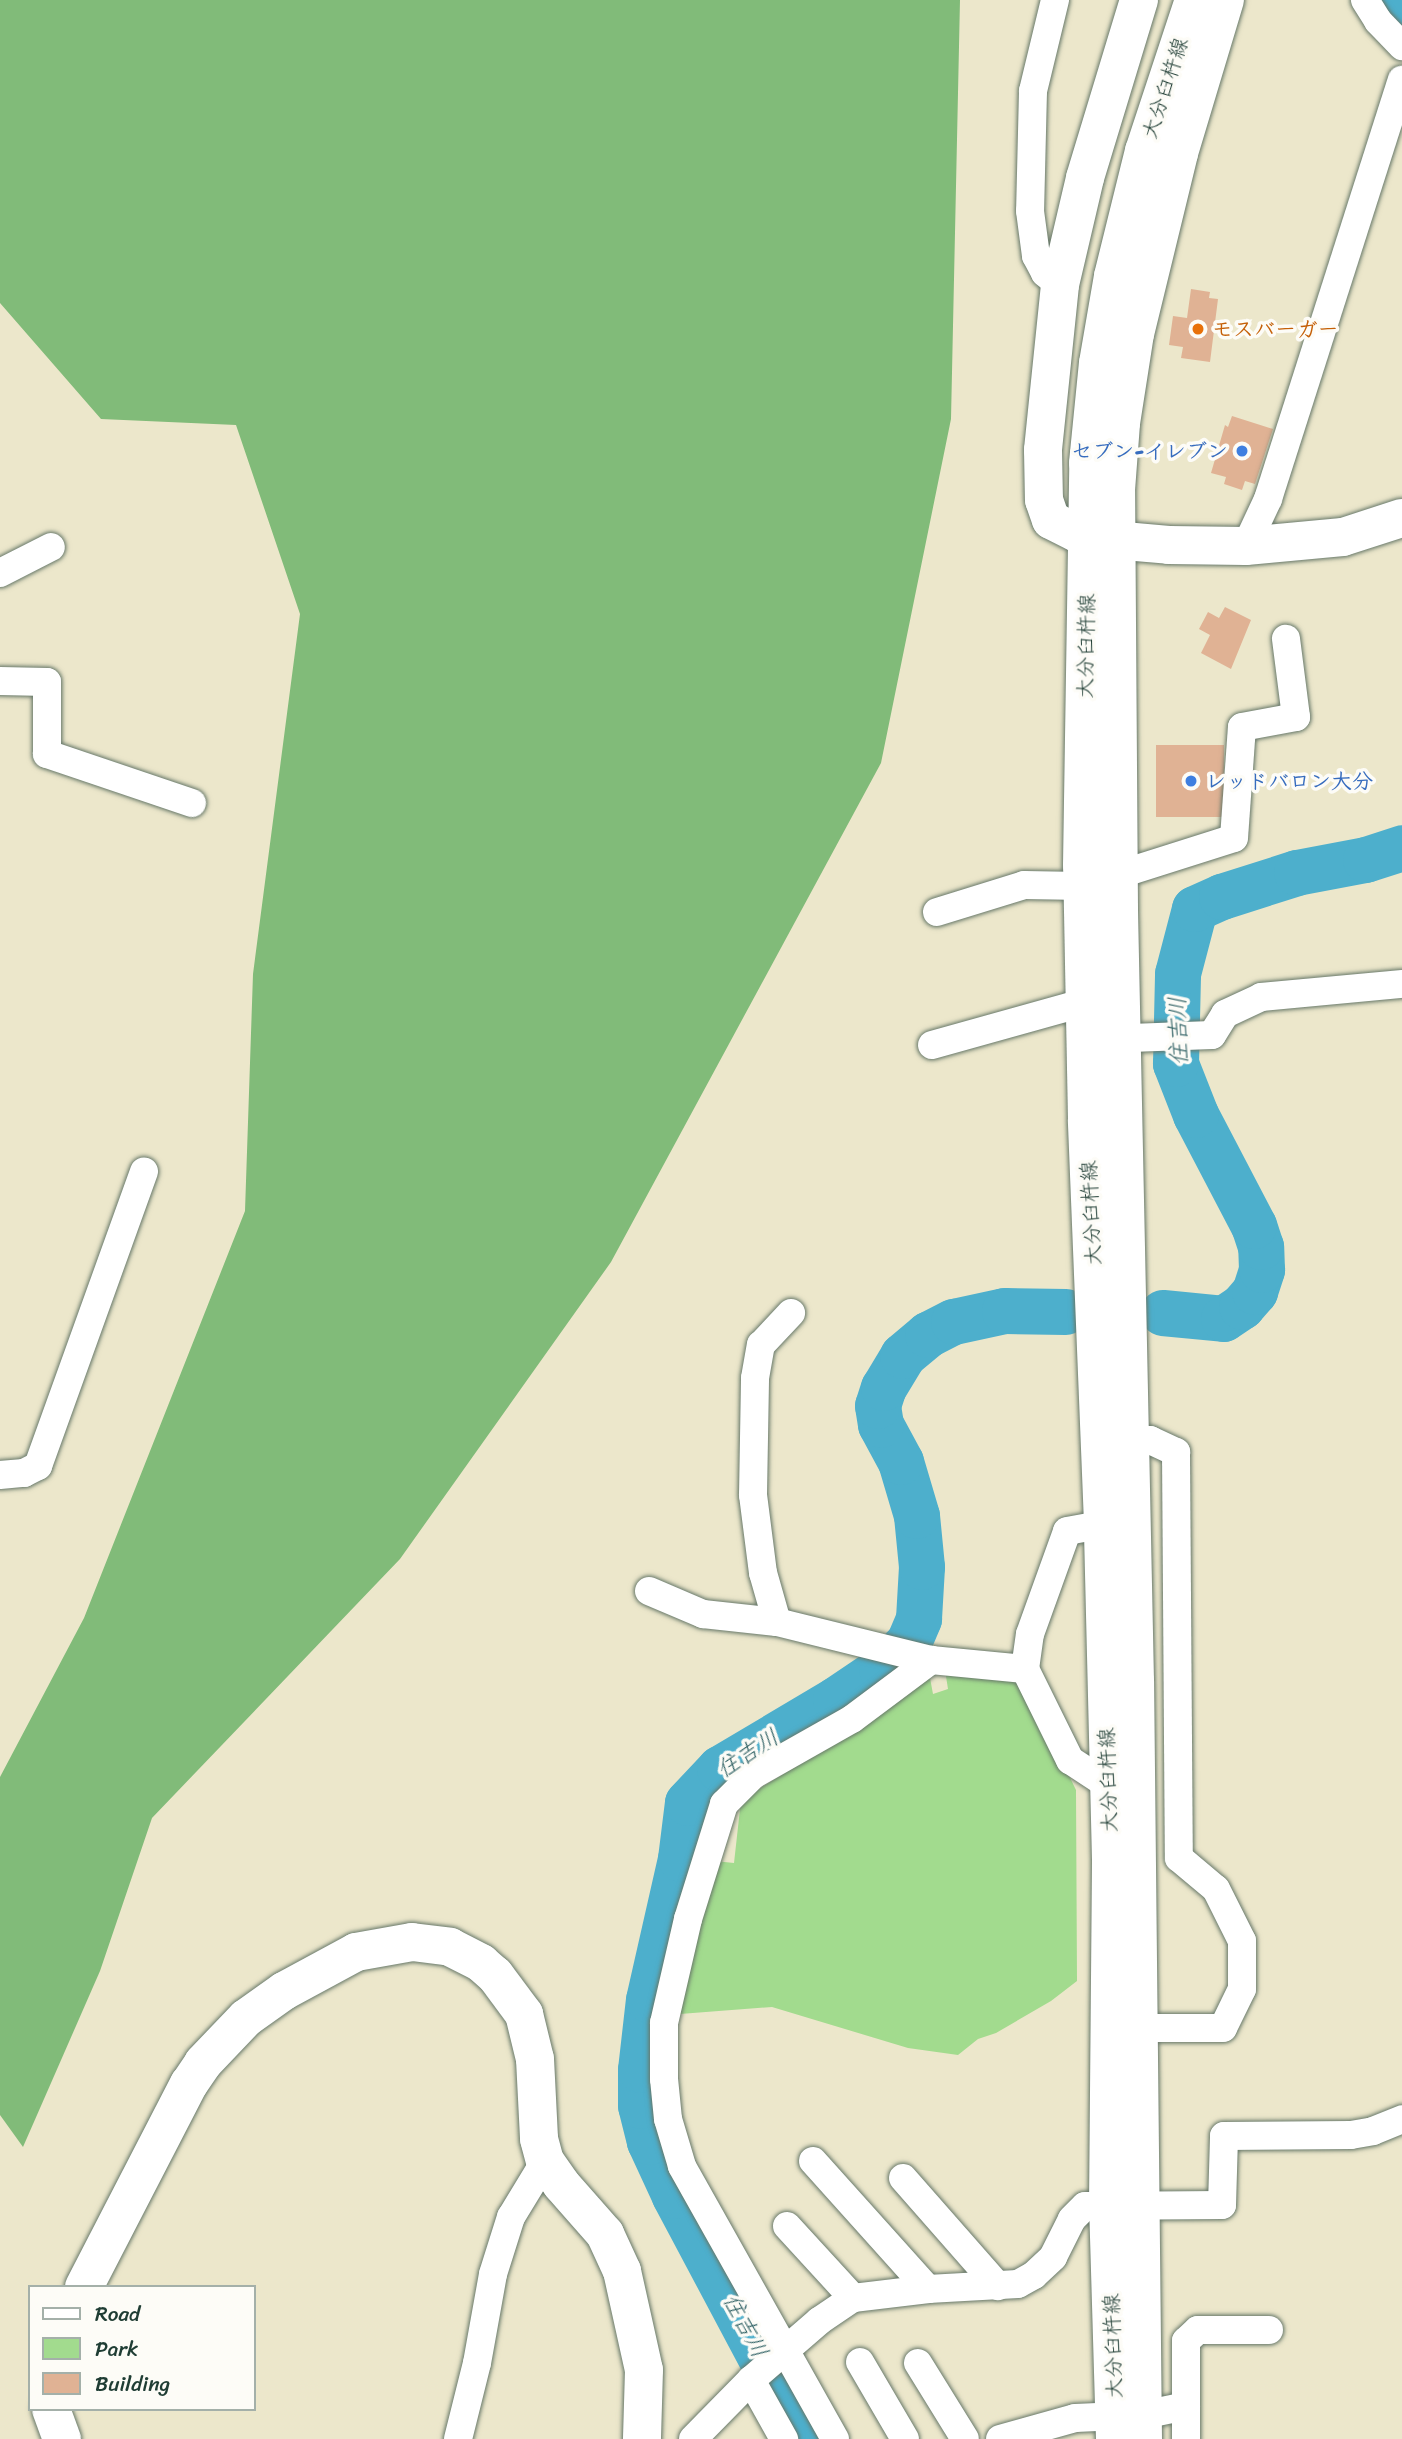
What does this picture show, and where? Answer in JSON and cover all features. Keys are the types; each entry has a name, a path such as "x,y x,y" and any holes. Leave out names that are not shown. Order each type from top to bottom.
{"main road":[{"path":"1139,0 1085,178 1060,285 1043,450 1044,500 1051,520 1102,538 1169,545 1246,546 1343,537 1402,518"},
{"name":"大分臼杵線","path":"1129,2427 1115,1440 1122,1039 1119,874 1093,415 1113,276 1144,151 1194,0"},
{"name":"大分臼杵線","path":"1122,1039 1086,1002 1083,886 1102,538 1118,460 1135,334 1179,153 1225,0"},
{"name":"大分臼杵線","path":"1117,1522 1108,1785 1124,2028"},
{"path":"85,2285 176,2108 203,2063 223,2040 267,2001 340,1961 377,1946 412,1941 450,1947 481,1963 508,1989 524,2014 531,2036 539,2138 545,2161 561,2184 605,2234 622,2271 644,2370 645,2412 642,2439"},
{"path":"52,2411 62,2439"}],"street":[{"path":"1055,0 1032,91 1030,212 1036,256 1045,273 1060,285"},
{"path":"1365,0 1378,21 1402,46"},
{"path":"1246,546 1268,499 1402,80"},
{"path":"0,573 51,547"},
{"path":"937,912 1024,885 1083,886 1234,838 1242,727 1296,717 1286,639"},
{"path":"0,681 47,682 47,754 192,803"},
{"path":"1122,1039 1212,1035 1225,1014 1261,997 1402,984"},
{"path":"932,1045 1086,1002"},
{"path":"0,1475 24,1473 38,1466 145,1171"},
{"path":"776,1622 763,1573 753,1495 755,1378 761,1345 791,1313"},
{"path":"1115,1440 1150,1440 1176,1452 1179,1858 1216,1889 1242,1941 1242,1989 1223,2028 1124,2028"},
{"path":"1108,1785 1070,1760 1026,1669 1030,1634 1067,1531 1117,1522"},
{"path":"649,1591 703,1614 776,1622 925,1658 1026,1669"},
{"path":"835,2439 783,2354 682,2166 668,2119 664,2079 664,2023 688,1919 724,1804 753,1775 852,1719 925,1658"},
{"path":"692,2439 751,2380 818,2321 853,2298 928,2289 1018,2284 1034,2276 1053,2257 1072,2219 1085,2206 1222,2205 1224,2136 1351,2135 1373,2131 1402,2119"},
{"path":"458,2439 477,2364 493,2274 507,2229 545,2161"},
{"path":"813,2161 928,2289"},
{"path":"903,2178 998,2286"},
{"path":"787,2226 853,2298"},
{"path":"1186,2439 1186,2341 1198,2330 1269,2330"},
{"path":"860,2362 905,2439"},
{"path":"918,2363 965,2439"},
{"path":"751,2380 784,2439"},
{"path":"1000,2439 1075,2418 1129,2427 1186,2406"}],"green space":[{"path":"0,0 960,0 951,419 881,763 611,1262 400,1559 152,1818 100,1971 23,2147 0,2115 0,1777 84,1618 245,1211 253,974 300,614 236,425 101,419 0,303"},
{"path":"945,1670 1016,1677 1040,1716 1076,1790 1077,1981 1051,2001 996,2033 978,2039 958,2055 908,2048 772,2007 680,2014 715,1861 734,1863 741,1800 873,1719 930,1678 933,1694 948,1689"}],"building":[{"name":"モスバーガー","path":"1191,289 1210,292 1209,298 1218,299 1210,362 1181,358 1183,347 1169,345 1173,316 1187,318"},
{"name":"セブン-イレブン","path":"1232,416 1273,429 1255,484 1245,481 1242,490 1224,484 1226,477 1211,473 1225,425 1228,427"},
{"path":"1225,607 1251,620 1231,669 1201,653 1210,635 1199,629 1208,612 1219,618"},
{"name":"レッドバロン大分","path":"1156,745 1224,745 1224,817 1156,817"}],"waterway":[{"name":"住吉川","path":"1394,0 1402,7"},
{"name":"住吉川","path":"1163,1313 1224,1319 1242,1307 1255,1292 1262,1270 1261,1247 1254,1226 1196,1115 1176,1064 1178,974 1195,909 1222,897 1297,873 1366,860 1402,848"},
{"name":"住吉川","path":"804,2439 675,2196 650,2142 641,2106 641,2070 649,2000 681,1859 688,1803 720,1769 836,1700 882,1669 909,1643 919,1619 922,1567 917,1516 901,1462 881,1425 878,1406 884,1388 903,1356 928,1335 954,1322 1005,1311 1066,1312"}],"place":[{"name":"モスバーガー","path":"1198,329"},
{"name":"セブン-イレブン","path":"1242,451"},
{"name":"レッドバロン大分","path":"1191,781"}]}
